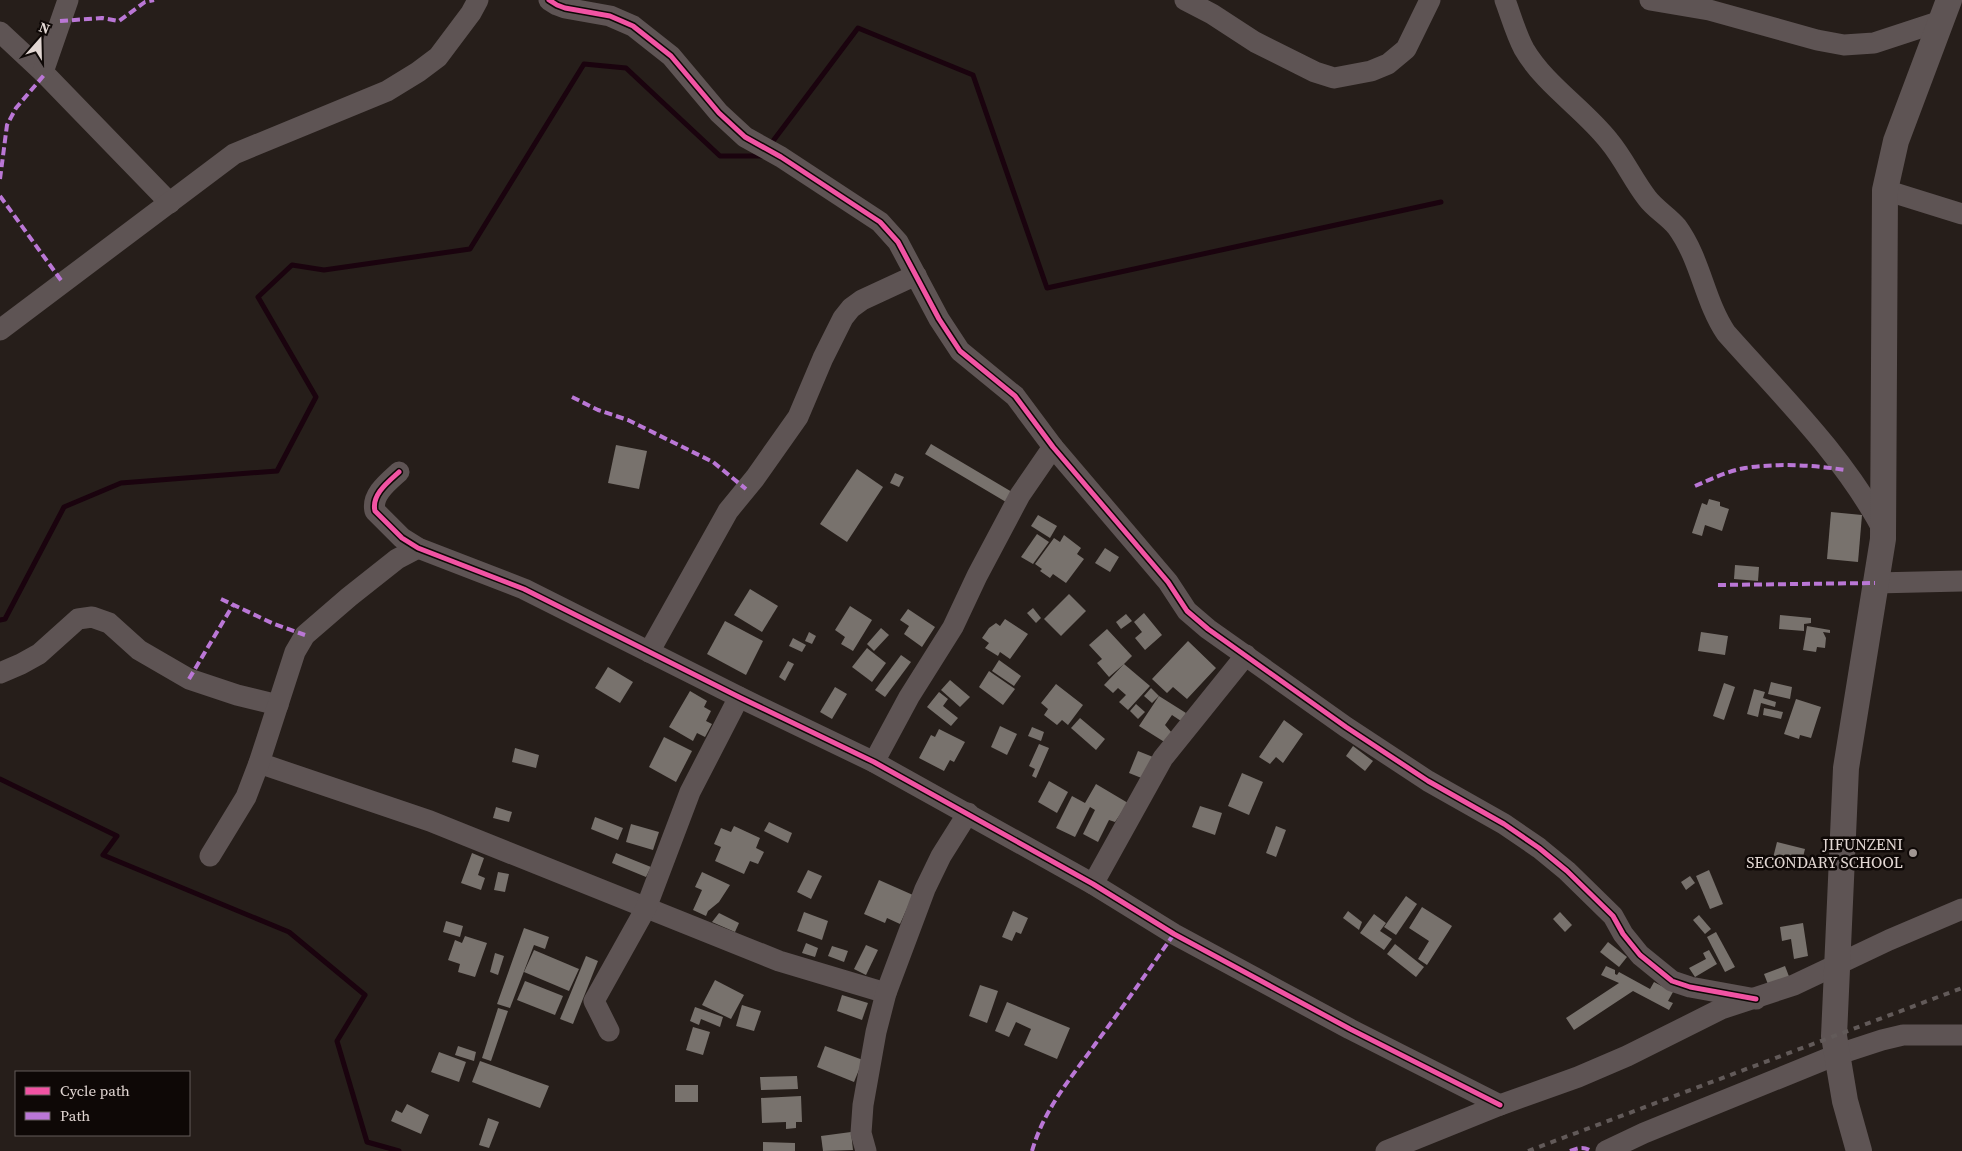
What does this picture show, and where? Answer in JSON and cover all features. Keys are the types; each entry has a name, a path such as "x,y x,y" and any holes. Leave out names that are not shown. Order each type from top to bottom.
{"street":[{"path":"43,72 68,0"},
{"path":"0,330 234,154 387,91 418,72 438,57 471,13 478,0"},
{"path":"549,0 565,8 610,16 633,26 658,44 677,62 719,114 745,137 781,157 880,222 898,242 939,319 960,351 1015,396 1054,447 1168,582 1187,611 1208,629 1376,747 1428,781 1504,824 1539,848 1567,871 1613,916 1623,934 1640,955 1672,981 1690,987 1756,999"},
{"path":"1184,0 1212,14 1255,42 1315,72 1334,78 1371,71 1388,64 1406,50 1430,0"},
{"path":"1505,0 1525,50 1542,73 1610,141 1646,197 1678,229 1694,255 1717,320 1726,333 1804,420 1845,470 1869,504 1882,530"},
{"path":"1650,0 1708,10 1817,40 1844,45 1874,44 1945,10"},
{"path":"1859,1151 1845,1101 1834,1036 1846,768 1882,530 1884,190 1896,141 1945,10"},
{"path":"0,32 43,72 170,204"},
{"path":"1884,190 1962,214"},
{"path":"649,652 728,511 755,478 798,417 842,318 862,300 916,275"},
{"path":"874,762 909,697 953,627 977,576 1020,495 1054,447"},
{"path":"399,472 382,488 374,503 375,511 402,538 418,548 524,589 739,697 874,762 1093,884 1174,934 1350,1029 1500,1105"},
{"path":"210,856 246,796 259,763 295,652 305,635 397,558 418,548"},
{"path":"1875,583 1962,580"},
{"path":"0,672 21,664 39,654 78,618 92,616 109,623 139,650 189,679 237,695 278,705"},
{"path":"1093,884 1163,758 1246,656"},
{"path":"609,1031 594,1001 646,908 690,792 739,697"},
{"path":"259,763 430,822 779,961 886,993"},
{"path":"866,1151 861,1133 863,1105 876,1032 886,993 925,889 941,856 968,813"},
{"path":"1386,1151 1500,1105 1578,1077 1627,1056 1721,1009 1794,985 1934,920 1962,909"},
{"path":"1606,1151 1644,1133 1836,1055 1882,1040 1903,1035 1962,1035"}],"building":[{"path":"931,444 1012,492 1006,502 925,454"},
{"path":"616,445 647,451 639,489 608,483"},
{"path":"857,469 883,487 847,542 820,524"},
{"path":"895,473 904,477 899,487 890,483"},
{"path":"1709,499 1720,502 1720,506 1729,509 1722,531 1705,525 1702,536 1692,533 1702,503 1707,505"},
{"path":"1831,512 1862,515 1858,562 1827,559"},
{"path":"1038,515 1057,526 1050,538 1031,526"},
{"path":"1037,534 1049,542 1033,564 1021,557"},
{"path":"1064,535 1081,548 1077,554 1084,559 1066,583 1053,574 1050,578 1040,571 1042,569 1035,564 1054,538 1060,542"},
{"path":"1105,548 1119,557 1110,572 1095,563"},
{"path":"1735,565 1759,567 1758,581 1734,579"},
{"path":"750,589 778,606 762,632 734,615"},
{"path":"1069,594 1086,611 1061,636 1044,619"},
{"path":"850,606 872,620 853,651 841,644 845,637 835,630"},
{"path":"1033,608 1041,618 1036,623 1027,613"},
{"path":"908,609 935,627 922,647 904,634 909,626 900,620"},
{"path":"1144,613 1162,635 1145,650 1135,638 1142,632 1134,622"},
{"path":"1126,614 1132,621 1121,629 1116,622"},
{"path":"1780,615 1811,618 1811,623 1804,624 1804,631 1779,629"},
{"path":"1005,619 1028,634 1010,659 1000,652 998,656 985,648 989,643 982,638 989,628 996,623 1000,626"},
{"path":"725,621 763,641 746,675 707,654"},
{"path":"1807,626 1830,630 1830,633 1823,632 1826,638 1825,648 1817,647 1816,652 1803,650"},
{"path":"881,628 889,635 874,651 867,644"},
{"path":"1107,629 1132,656 1109,677 1097,663 1102,659 1089,645"},
{"path":"809,632 816,636 812,644 805,641"},
{"path":"1701,632 1728,636 1725,655 1698,651"},
{"path":"793,638 806,645 802,652 789,646"},
{"path":"1188,641 1216,668 1187,699 1173,687 1167,693 1152,679"},
{"path":"867,648 886,663 872,682 852,667"},
{"path":"901,655 911,662 885,697 875,690"},
{"path":"999,660 1021,676 1014,686 992,671"},
{"path":"788,661 794,664 785,681 779,677"},
{"path":"1124,664 1150,686 1128,710 1119,702 1126,695 1118,688 1113,693 1104,685"},
{"path":"608,667 633,682 620,703 595,688"},
{"path":"989,671 1015,689 1003,705 979,687"},
{"path":"950,680 970,697 960,707 941,690"},
{"path":"1771,682 1792,687 1790,699 1768,694"},
{"path":"1724,683 1735,687 1724,720 1713,716"},
{"path":"1056,684 1083,705 1068,725 1062,720 1057,725 1044,715 1048,709 1041,703"},
{"path":"835,687 847,694 832,719 820,712"},
{"path":"1151,688 1159,696 1152,703 1144,696"},
{"path":"1754,689 1765,692 1763,698 1776,702 1775,707 1761,703 1758,717 1747,714"},
{"path":"690,691 707,701 704,707 711,711 706,721 712,724 705,737 697,733 693,741 669,727"},
{"path":"939,692 948,699 943,706 958,718 951,726 927,707"},
{"path":"1159,696 1186,713 1181,721 1172,715 1165,725 1172,733 1166,743 1139,726"},
{"path":"1796,699 1821,707 1811,738 1800,735 1799,739 1784,734"},
{"path":"1136,704 1145,712 1138,719 1130,711"},
{"path":"1764,708 1783,712 1781,719 1763,715"},
{"path":"1080,718 1105,739 1096,750 1071,728"},
{"path":"1284,720 1303,734 1283,763 1276,757 1270,764 1259,757"},
{"path":"1000,726 1017,734 1007,755 991,747"},
{"path":"1032,727 1044,732 1041,741 1028,736"},
{"path":"939,729 965,742 954,762 950,760 944,771 919,758 931,735 935,737"},
{"path":"664,737 692,751 676,782 649,767"},
{"path":"1039,744 1049,748 1036,778 1032,776 1035,769 1029,766"},
{"path":"1353,746 1373,761 1365,771 1346,756"},
{"path":"515,748 539,755 536,768 512,762"},
{"path":"1138,751 1153,757 1144,779 1129,773"},
{"path":"1242,773 1263,782 1249,815 1228,806"},
{"path":"1049,781 1068,792 1057,813 1038,802"},
{"path":"1096,784 1128,803 1115,822 1109,820 1098,842 1083,834 1095,810 1090,807 1075,837 1056,828 1072,796 1085,803"},
{"path":"1200,806 1222,813 1215,835 1192,827"},
{"path":"496,807 512,812 509,822 493,818"},
{"path":"595,817 623,828 618,840 591,829"},
{"path":"769,822 792,833 788,843 764,831"},
{"path":"631,824 659,832 653,850 626,842"},
{"path":"734,826 760,838 756,848 764,852 758,864 750,861 744,874 715,861 721,847 714,844 721,828 731,832"},
{"path":"1276,826 1286,830 1276,857 1266,853"},
{"path":"1777,842 1805,849 1800,869 1772,862"},
{"path":"472,853 484,858 478,875 485,878 481,890 461,883"},
{"path":"616,853 651,867 646,877 612,863"},
{"path":"808,870 822,876 811,899 797,892"},
{"path":"1709,870 1723,904 1710,909 1696,876"},
{"path":"498,872 509,874 505,892 494,890"},
{"path":"702,872 730,885 719,902 708,911 706,916 693,910 702,890 695,887"},
{"path":"1690,876 1695,883 1686,890 1681,882"},
{"path":"879,880 913,895 900,924 887,918 885,923 864,914"},
{"path":"1406,896 1417,904 1396,935 1384,927"},
{"path":"1422,907 1452,926 1427,965 1418,959 1429,941 1409,928"},
{"path":"1013,911 1028,918 1021,934 1016,932 1012,941 1002,937"},
{"path":"1348,911 1362,922 1359,930 1343,918"},
{"path":"804,912 828,921 822,940 797,931"},
{"path":"1560,912 1572,925 1565,932 1553,919"},
{"path":"719,913 739,923 735,932 712,922"},
{"path":"1374,914 1386,923 1380,931 1392,939 1384,950 1360,933"},
{"path":"1699,915 1711,929 1705,934 1693,920"},
{"path":"446,921 463,926 460,937 443,932"},
{"path":"1803,923 1808,956 1794,959 1791,939 1782,941 1780,927"},
{"path":"524,928 549,937 545,949 534,945 510,1008 497,1004"},
{"path":"1716,932 1735,967 1725,972 1707,937"},
{"path":"465,936 487,943 475,977 458,972 460,964 448,960 455,940 462,943"},
{"path":"1608,942 1627,957 1619,967 1600,952"},
{"path":"806,943 818,948 815,957 802,953"},
{"path":"1395,944 1424,967 1416,977 1387,954"},
{"path":"866,945 878,950 866,975 854,969"},
{"path":"832,946 848,951 844,962 828,956"},
{"path":"534,950 579,969 569,991 524,972"},
{"path":"1709,950 1717,964 1695,977 1689,968 1706,959 1703,953"},
{"path":"495,953 504,956 498,975 490,972"},
{"path":"586,956 598,961 573,1024 560,1019"},
{"path":"1606,966 1615,970 1615,974 1617,975 1619,972 1650,989 1654,982 1673,992 1668,1001 1673,1003 1669,1010 1633,991 1574,1030 1566,1018 1619,983 1601,975"},
{"path":"1785,966 1790,979 1769,987 1764,974"},
{"path":"715,980 744,995 731,1019 702,1005"},
{"path":"525,981 563,996 555,1015 517,1000"},
{"path":"980,985 998,991 987,1023 969,1016"},
{"path":"842,995 868,1003 862,1020 837,1011"},
{"path":"1007,1002 1070,1028 1057,1059 1024,1045 1031,1029 1016,1022 1009,1037 995,1031"},
{"path":"742,1005 761,1011 754,1031 736,1026"},
{"path":"695,1007 723,1017 720,1027 701,1019 699,1025 690,1021"},
{"path":"498,1008 508,1011 491,1061 482,1058"},
{"path":"693,1027 710,1032 703,1055 686,1050"},
{"path":"458,1046 476,1052 474,1061 455,1055"},
{"path":"825,1046 863,1060 854,1082 817,1067"},
{"path":"439,1052 466,1062 459,1082 431,1072"},
{"path":"480,1061 549,1086 540,1108 472,1082"},
{"path":"797,1076 798,1089 761,1090 760,1077"},
{"path":"675,1085 698,1085 698,1102 675,1102"},
{"path":"801,1096 802,1122 796,1122 796,1128 786,1129 786,1122 762,1123 761,1098"},
{"path":"407,1104 429,1115 421,1134 391,1121 396,1110 402,1113"},
{"path":"488,1118 499,1122 489,1148 479,1145"},
{"path":"851,1132 853,1150 823,1151 821,1136"},
{"path":"763,1142 795,1143 795,1151 763,1151"}],"waterway":[{"path":"770,145 858,28 973,75 1047,288 1441,202"},
{"path":"0,620 5,619 64,507 121,483 277,471 316,397 258,297 292,265 324,270 470,249 584,64 626,68 720,156 763,156"},
{"path":"0,779 117,836 103,855 289,932 365,995 337,1041 367,1142 399,1151"}],"railway":[{"path":"1528,1151 1962,988"}],"marked path":[{"path":"60,21 102,18 119,21 145,2 154,0"},
{"path":"0,179 7,125 16,108 45,74"},
{"path":"0,196 63,283"},
{"path":"572,397 598,410 628,420 713,462 746,489"},
{"path":"1695,486 1732,471 1757,466 1795,465 1845,470"},
{"path":"1718,585 1875,583"},
{"path":"221,599 274,624 305,635"},
{"path":"189,679 233,605"},
{"path":"1032,1151 1044,1121 1059,1094 1174,934"},
{"path":"1570,1151 1580,1148 1591,1151"}],"cycle path":[{"path":"549,0 565,8 610,16 633,26 671,56 719,113 745,137 781,157 880,222 898,242 939,319 960,351 1015,396 1053,447 1168,582 1187,611 1208,629 1346,727 1428,781 1504,824 1539,848 1567,871 1613,916 1623,934 1640,955 1672,981 1690,987 1756,999"},
{"path":"399,472 378,494 374,505 375,511 402,538 418,548 524,589 739,697 874,762 1093,884 1174,934 1350,1029 1500,1105"}],"place":[{"name":"JIFUNZENI SECONDARY SCHOOL","path":"1913,853"}]}
